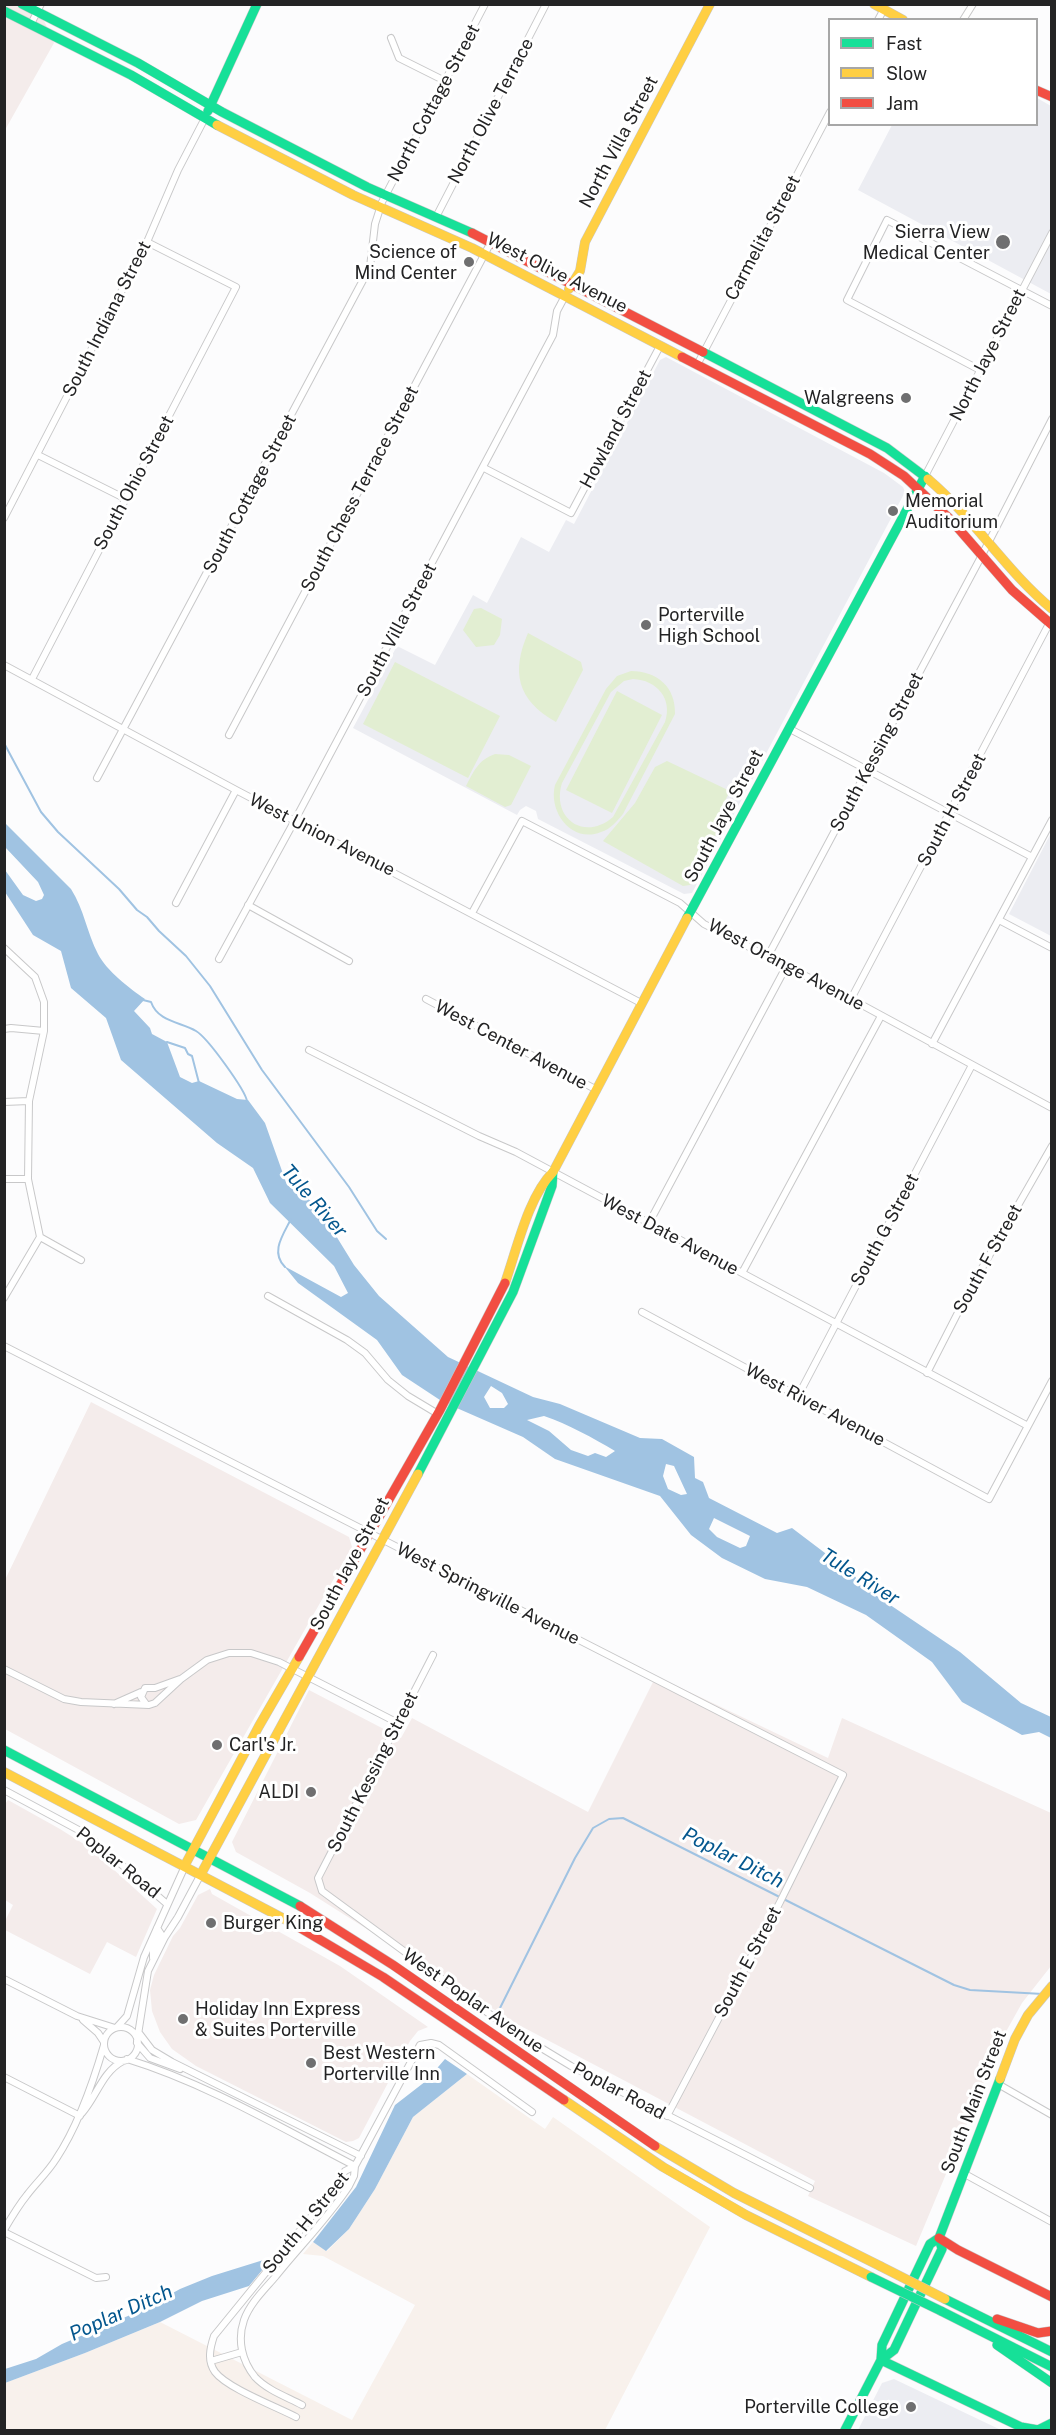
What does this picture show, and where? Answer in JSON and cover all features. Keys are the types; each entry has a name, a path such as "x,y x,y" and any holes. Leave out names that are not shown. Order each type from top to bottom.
{"main road":[{"name":"West Olive Avenue","path":"22,4 39,8 382,202 436,217 491,242 869,438 925,476 961,511 1015,593 1051,622"},
{"path":"205,118 257,4"},
{"name":"North Villa Street","path":"565,296 580,271 585,242 710,4"},
{"path":"874,4 900,18"},
{"name":"West Olive Avenue","path":"4,11 131,75 205,118 382,202 882,461 918,489 1052,609"},
{"path":"1038,91 1052,98"},
{"path":"801,418 817,418 856,436 869,438"},
{"name":"South Jaye Street","path":"185,1865 292,1669 439,1412 504,1286 543,1182 553,1172 641,1003 925,476"},
{"name":"South Jaye Street","path":"201,1874 448,1418 513,1292 552,1186 553,1172"},
{"name":"West Poplar Avenue","path":"4,1750 298,1905 353,1939 679,2162 753,2203 945,2299"},
{"name":"West Poplar Avenue","path":"4,1772 185,1865 365,1965 617,2138 689,2183 746,2215 970,2327"},
{"name":"South Main Street","path":"845,2430 881,2360 882,2345 930,2244 939,2238 1018,2032 1035,2005 1052,1986"},
{"path":"939,2238 957,2250 1052,2297"},
{"path":"945,2299 1032,2332 1042,2334 1052,2331"},
{"path":"945,2299 1052,2352"},
{"path":"970,2327 1052,2367"},
{"path":"970,2327 1052,2383"},
{"path":"881,2360 1021,2427 1038,2430 1052,2423"}],"street":[{"name":"North Cottage Street","path":"382,202 485,4"},
{"name":"North Olive Terrace","path":"436,217 546,4"},
{"path":"964,18 973,4"},
{"path":"31,24 39,8"},
{"path":"879,18 884,9"},
{"path":"391,38 399,58 445,81"},
{"name":"Carmelita Street","path":"697,364 828,116"},
{"name":"South Indiana Street","path":"4,518 147,242 178,170 205,118"},
{"name":"South Cottage Street","path":"97,778 370,267 375,224 382,202"},
{"path":"980,370 847,300 887,220 1052,306"},
{"name":"North Jaye Street","path":"925,476 1052,233"},
{"name":"South Ohio Street","path":"32,680 236,288 147,242"},
{"name":"South Chess Terrace Street","path":"229,735 491,242"},
{"name":"South Villa Street","path":"219,959 484,468 553,335 557,311 565,296"},
{"name":"Howland Street","path":"484,468 571,513 660,346"},
{"name":"South Kessing Street","path":"768,956 1052,419"},
{"path":"38,454 126,500"},
{"name":"South H Street","path":"851,999 1051,622"},
{"name":"West Union Avenue","path":"4,665 641,1003"},
{"path":"790,729 1032,857"},
{"path":"176,903 236,790"},
{"path":"932,1044 1052,820"},
{"name":"West Orange Avenue","path":"472,913 522,821 680,903 704,924 851,999 1052,1108"},
{"path":"248,905 349,961"},
{"path":"999,920 1052,948"},
{"path":"4,948 35,977 45,1002 44,1031 29,1101 28,1179 40,1237 4,1298"},
{"path":"649,1222 786,967"},
{"name":"West Center Avenue","path":"426,999 597,1090"},
{"path":"742,1274 881,1016"},
{"path":"4,1029 44,1031"},
{"name":"West Date Avenue","path":"309,1050 649,1222 1028,1426"},
{"name":"South G Street","path":"798,1396 972,1065"},
{"path":"4,1102 29,1101"},
{"name":"South F Street","path":"927,1372 970,1289 1052,1146"},
{"path":"4,1179 28,1179"},
{"path":"40,1237 81,1260"},
{"path":"268,1296 347,1340 365,1353 388,1380 408,1396 439,1412"},
{"name":"West River Avenue","path":"642,1312 989,1499 1028,1426"},
{"name":"West Springville Avenue","path":"4,1346 843,1775"},
{"path":"1028,1426 1052,1381"},
{"path":"4,1669 64,1699 114,1704 152,1704 207,1660 229,1653 262,1655 398,1723"},
{"name":"South Kessing Street","path":"322,1891 318,1878 433,1655"},
{"path":"114,1704 147,1687 154,1688 181,1679"},
{"path":"154,1688 159,1698"},
{"path":"141,1692 141,1700 146,1704"},
{"name":"South E Street","path":"667,2116 780,1902 843,1775"},
{"name":"Poplar Road","path":"4,1790 87,1834 167,1904"},
{"name":"South Jaye Street","path":"116,2028 127,2016 137,1977 185,1865"},
{"name":"South Jaye Street","path":"137,2042 145,1986 153,1962 201,1874"},
{"name":"Poplar Road","path":"322,1891 510,2029 571,2066 810,2188"},
{"name":"South Jaye Street","path":"153,1962 153,1950 161,1934 157,1928"},
{"path":"4,1979 77,2016 130,2030 146,2056 159,2063 201,2076"},
{"path":"77,2016 103,2041 109,2055 184,2080 355,2166"},
{"path":"80,2116 83,2101 98,2070 103,2041 108,2032 116,2028"},
{"path":"139,2033 147,2044 160,2055 361,2156"},
{"path":"106,2277 96,2278 4,2231 17,2208 55,2162 109,2070 134,2054 137,2042"},
{"name":"South H Street","path":"242,2352 241,2334 249,2309 344,2193 354,2176 355,2166 417,2050 425,2043 439,2045 532,2112"},
{"path":"4,2077 80,2116"},
{"path":"998,2084 1052,2115"},
{"path":"253,2113 258,2104"},
{"name":"South H Street","path":"211,2361 210,2346 214,2336 333,2190 345,2171 355,2166"},
{"path":"963,2173 1052,2222"},
{"name":"South H Street","path":"258,2283 265,2289"},
{"path":"296,2417 227,2382 215,2372 211,2361 242,2352 256,2378 276,2392 302,2405"},
{"path":"270,2404 276,2392"}],"shaded area":[{"path":"5,5 37,5 54,43 5,130"},
{"name":"Sierra View Medical Center","path":"1038,99 1051,106 1051,294 858,190 891,126 1038,126"},
{"name":"Porterville High School","path":"666,357 884,473 903,487 905,492 692,893 684,894 538,819 536,811 526,806 517,815 353,728 397,646 435,665 473,595 487,603 521,537 549,552 566,520 574,524 660,360"},
{"path":"1051,833 1051,936 1009,914"},
{"path":"91,1402 349,1537 352,1547 196,1820 179,1824 5,1729 4,1582"},
{"path":"656,1676 828,1758 842,1718 1051,1813 1051,1966 1022,2003 1003,2037 916,2246 808,2196 815,2181 517,2024 310,1893 236,1852 232,1842 309,1690 401,1738 412,1718 588,1812"},
{"path":"8,1800 90,1848 157,1909 136,1957 107,1942 90,1974 5,1930 5,1921 13,1905 5,1900 4,1806"},
{"path":"210,1889 212,1894 340,1966 428,2027 418,2031 410,2041 359,2138 346,2142 196,2066 172,2049 160,2032 152,2011 150,1990 154,1975 173,1936 180,1928 198,1895"},
{"path":"467,2074 545,2129 553,2117 710,2227 605,2430 5,2430 5,2383 160,2322 352,2420 415,2305 323,2256 303,2254 313,2242 327,2251 349,2229 375,2189 413,2117"},
{"name":"Porterville College","path":"894,2379 1001,2430 858,2430 882,2383"}],"green space":[{"path":"481,608 502,619 500,635 494,645 476,647 463,630 474,609"},
{"path":"528,633 581,662 583,670 556,722 533,704 521,684 520,660"},
{"path":"395,662 500,716 468,778 363,724"},
{"path":"631,671 657,677 672,696 675,714 623,814 605,831 590,835 581,834 572,830 559,815 555,805 555,785 606,689 617,676","holes":["642,680 656,687 665,699 667,706 665,722 613,817 602,824 591,827 572,822 561,807 562,783 611,692 624,681"]},
{"path":"617,691 662,715 612,813 566,790"},
{"path":"495,754 509,755 531,766 511,805 505,807 466,786 480,763"},
{"path":"667,761 730,791 716,819 722,823 690,885 683,886 603,841 635,803 655,767"}],"water":[{"path":"4,822 71,889 98,954 112,973 145,999 134,1011 150,1028 152,1034 167,1042 180,1077 192,1083 199,1081 237,1099 248,1100 265,1123 287,1185 317,1205 354,1265 379,1296 448,1357 533,1397 560,1404 640,1438 662,1439 694,1457 695,1478 703,1482 709,1498 777,1533 792,1528 854,1575 862,1586 960,1652 1021,1703 1051,1717 1051,1738 1039,1732 1022,1735 962,1702 932,1662 866,1615 807,1587 765,1579 722,1558 691,1535 660,1496 555,1459 523,1437 443,1402 402,1375 377,1340 298,1283 284,1266 341,1297 348,1293 334,1266 270,1203 253,1168 217,1143 121,1060 106,1018 71,988 61,951 33,935 5,892 5,870 23,895 36,901 42,899 44,895 38,882 5,847","holes":["491,1386 502,1393 508,1404 504,1408 490,1408 484,1397","544,1416 571,1427 615,1451 606,1457 595,1453 588,1456 571,1450 549,1431 527,1420","666,1464 674,1466 687,1494 681,1495 668,1489 663,1476","714,1518 750,1536 746,1546 740,1548 717,1537 709,1529"]},
{"path":"445,2059 467,2074 413,2117 375,2189 349,2229 326,2251 313,2242 356,2187 395,2105 426,2081"},
{"path":"273,2257 249,2286 202,2301 160,2322 5,2383 5,2369 36,2359 62,2344 142,2310 180,2289 212,2276"}],"waterway":[{"path":"4,743 41,812 58,832 186,956 210,986 262,1070 349,1187 377,1231 386,1239"},
{"path":"143,1000 151,1002 154,1009 164,1018 190,1028 202,1036 233,1076 247,1101"},
{"path":"165,1044 167,1042 185,1048 192,1056 199,1083"},
{"path":"285,1267 278,1255 278,1249 291,1219"},
{"name":"Poplar Ditch","path":"499,2010 575,1858 593,1828 609,1819 623,1818 954,1985 970,1990 1043,1994"}],"traffic: fast":[{"path":"22,4 138,63 222,112 367,187 472,233"},
{"path":"208,111 257,4"},
{"path":"4,11 131,75 217,125"},
{"path":"703,352 887,448 928,479"},
{"path":"687,918 925,476"},
{"path":"418,1474 513,1292 552,1186 553,1172"},
{"path":"4,1750 300,1906"},
{"path":"881,2360 894,2350 942,2249 939,2238 1000,2079"},
{"path":"845,2430 881,2360 882,2345 930,2244 939,2238"},
{"path":"871,2277 941,2311"},
{"path":"945,2299 1052,2352"},
{"path":"941,2311 1052,2367"},
{"path":"997,2345 1052,2383"},
{"path":"881,2360 1021,2427 1038,2430 1052,2423"}],"traffic: slow":[{"path":"569,289 580,271 585,242 710,4"},
{"path":"874,4 899,18"},
{"path":"217,125 353,195 472,248 682,357"},
{"path":"928,479 945,494 1020,578 1052,609"},
{"path":"505,1283 530,1209 544,1183 553,1172 687,918"},
{"path":"201,1874 418,1474"},
{"path":"185,1865 259,1726 299,1657"},
{"path":"4,1772 290,1922"},
{"path":"1000,2079 1015,2039 1028,2015 1052,1986"},
{"path":"564,2100 663,2167 746,2215 871,2277"},
{"path":"655,2146 734,2193 880,2266"},
{"path":"880,2266 945,2299"}],"traffic: jam":[{"path":"1038,91 1052,97"},
{"path":"472,233 703,352"},
{"path":"682,357 870,454 904,476 951,520 1012,590 1052,625"},
{"path":"299,1657 440,1410 505,1283"},
{"path":"300,1906 393,1965 655,2146"},
{"path":"290,1922 383,1977 564,2100"},
{"path":"939,2238 958,2250 1052,2297"},
{"path":"997,2319 1038,2333 1052,2331"}],"place":[{"name":"Sierra View Medical Center","path":"1003,242"},
{"name":"Science of Mind Center","path":"469,262"},
{"name":"Walgreens","path":"906,398"},
{"name":"Memorial Auditorium","path":"893,511"},
{"name":"Porterville High School","path":"646,625"},
{"name":"Carl's Jr.","path":"217,1745"},
{"name":"ALDI","path":"311,1792"},
{"name":"Burger King","path":"211,1923"},
{"name":"Holiday Inn Express & Suites Porterville","path":"183,2019"},
{"name":"Best Western Porterville Inn","path":"311,2063"},
{"name":"Porterville College","path":"911,2407"}],"water label":[{"name":"Tule River","path":"314,1201"},
{"name":"Tule River","path":"860,1577"}]}
